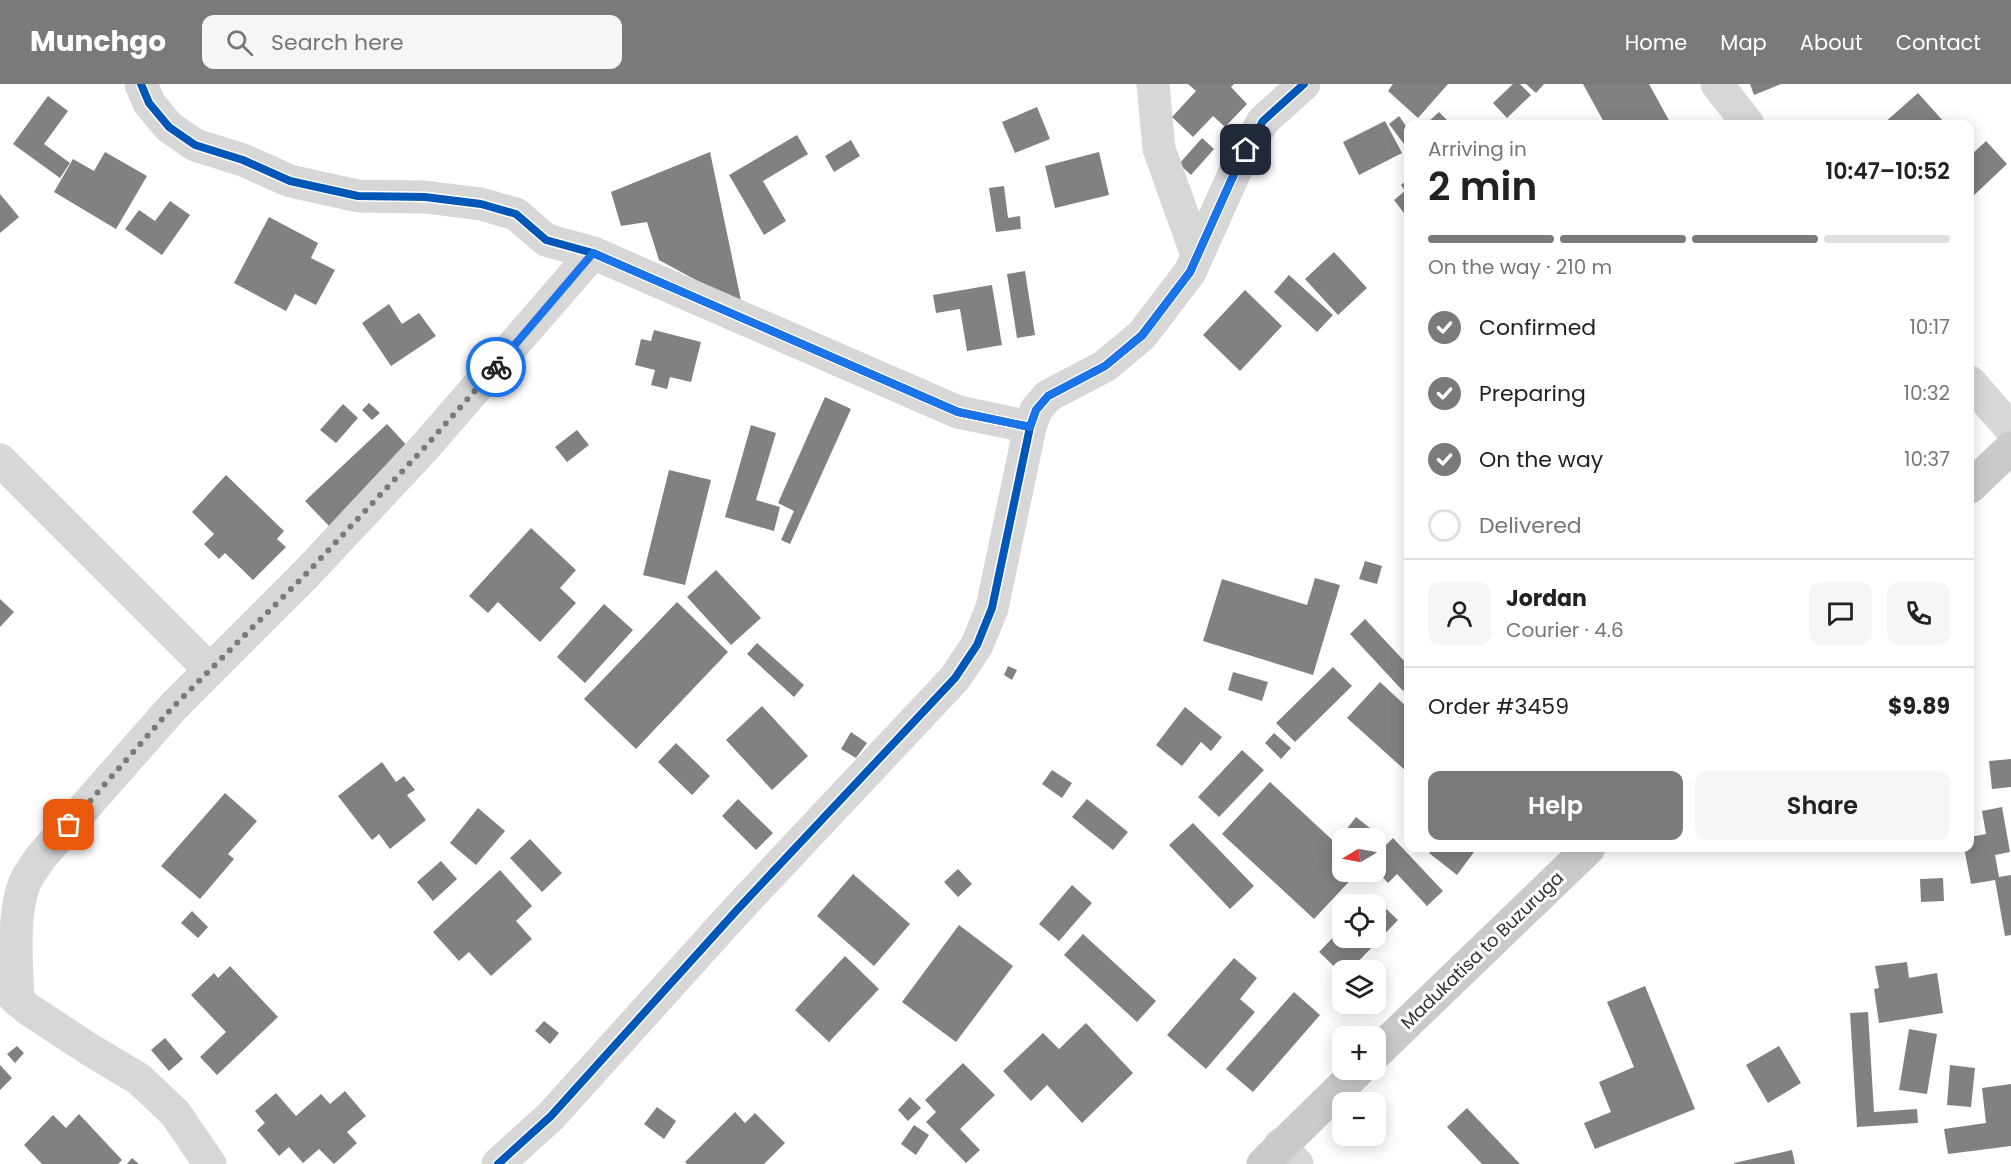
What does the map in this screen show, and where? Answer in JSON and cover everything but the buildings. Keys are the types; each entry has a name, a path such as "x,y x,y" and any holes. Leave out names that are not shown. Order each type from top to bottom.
{"main road":[{"path":"1974,483 2011,448"},
{"name":"Madukatisa to Buzuruga","path":"1386,1043 1585,852"},
{"path":"1280,1158 1350,1080"}],"street":[{"path":"141,84 149,103 169,127 195,145 243,160 290,181 358,196 425,197 482,204 516,214 546,240 593,253 958,412 1030,427"},
{"path":"1154,84 1159,149 1197,255"},
{"path":"498,1164 551,1116 737,910 954,678 977,645 992,608 1030,427 1036,410 1048,396 1105,366 1142,336 1190,272 1238,165 1263,121 1304,84"},
{"path":"1717,84 1745,120"},
{"path":"210,1164 175,1113 139,1079 92,1051 9,992 18,912 13,888 172,708 307,573 425,447 593,253"},
{"path":"1974,387 2011,429"},
{"path":"0,460 210,670"}],"cycle path":[{"path":"141,84 149,103 169,127 195,145 243,160 290,181 358,196 425,197 481,204 516,214 546,240 593,253 958,412 1030,427"},
{"path":"498,1164 551,1116 737,910 955,678 977,645 992,608 1030,427 1036,410 1048,396 1105,366 1142,335 1190,272 1238,165 1263,121 1304,84"}],"way so far":[{"path":"69,825 172,708 307,573 496,367"}],"route":[{"path":"496,367 593,253 958,412 1030,427 1036,410 1048,396 1105,366 1142,336 1190,272 1246,150"}]}
